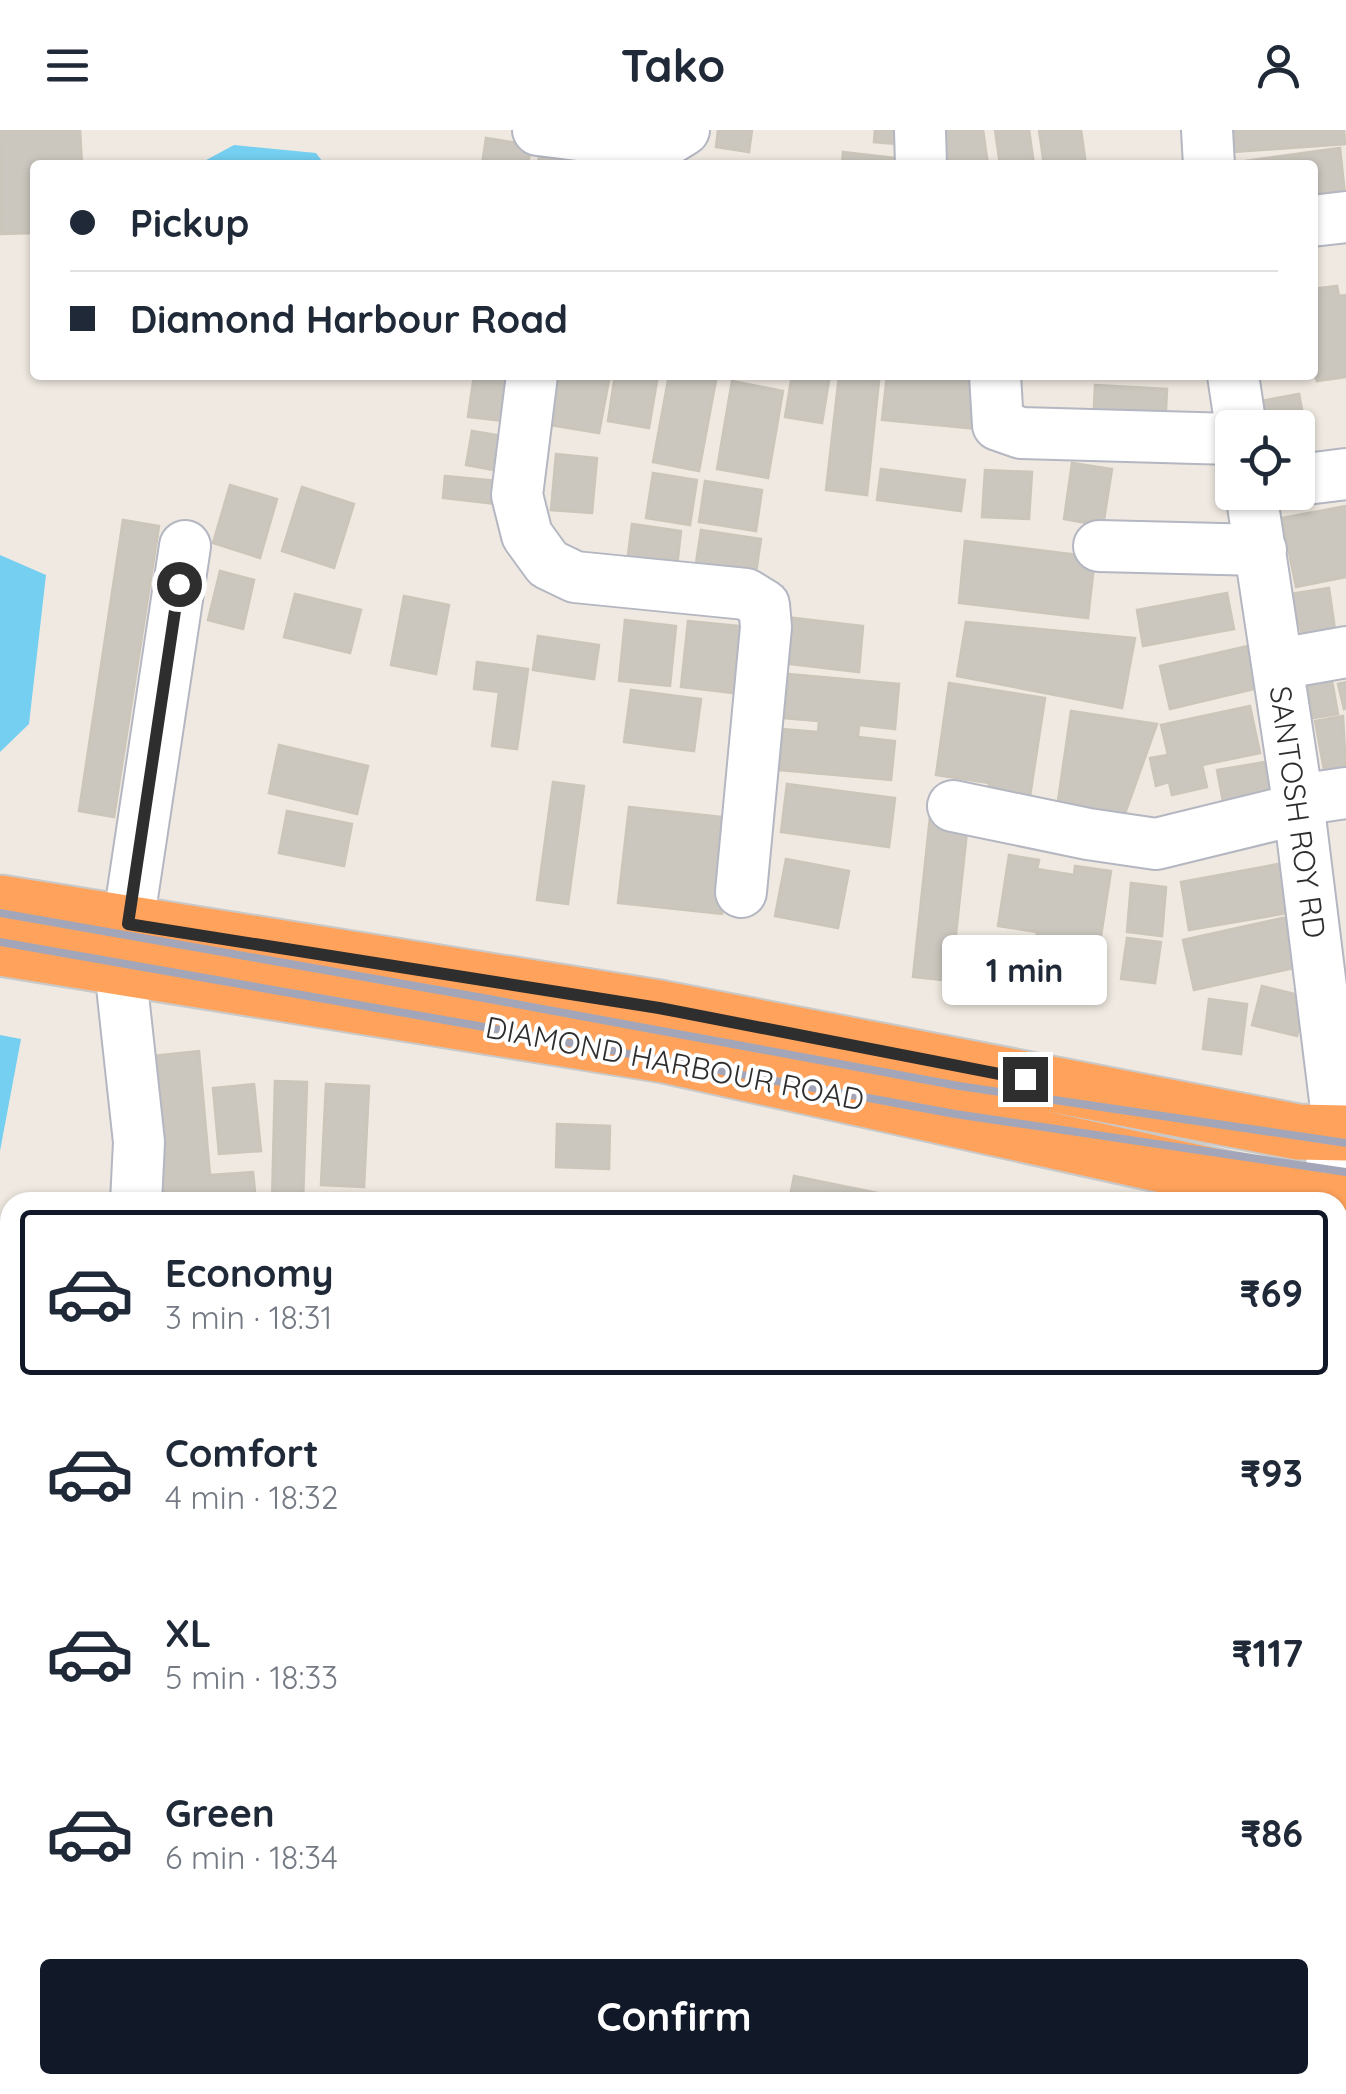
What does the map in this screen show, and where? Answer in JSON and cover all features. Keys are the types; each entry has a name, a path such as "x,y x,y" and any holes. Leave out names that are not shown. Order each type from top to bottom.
{"highway":[{"name":"DIAMOND HARBOUR ROAD","path":"0,903 124,946 664,1055 1298,1132 1342,1133"},
{"name":"DIAMOND HARBOUR ROAD","path":"0,948 124,946"},
{"name":"DIAMOND HARBOUR ROAD","path":"942,1090 1265,1192"}],"street":[{"path":"538,130 671,138 684,130"},
{"path":"920,130 921,160"},
{"path":"1206,130 1209,160"},
{"path":"1318,221 1346,216"},
{"path":"531,380 517,494 528,535 548,564 575,577 746,594 764,606 766,627 741,892"},
{"path":"996,380 998,424 1021,433 1215,439"},
{"path":"1234,380 1239,410"},
{"path":"1315,478 1346,474"},
{"name":"SANTOSH ROY RD","path":"1254,510 1299,804 1330,927 1342,1133"},
{"path":"136,1192 138,1142 124,946 184,546"},
{"path":"1099,546 1260,550"},
{"path":"1279,664 1346,652"},
{"path":"953,806 1156,844 1346,793"},
{"path":"1335,1192 1342,1133"}],"water":[{"path":"234,145 316,153 321,160 206,160"},
{"path":"0,555 46,575 29,724 0,752"},
{"path":"0,1035 21,1039 0,1151"}],"building":[{"path":"0,130 80,130 82,160 30,160 30,233 1,234"},
{"path":"718,130 752,130 749,152 716,147"},
{"path":"875,130 909,130 908,145 874,142"},
{"path":"983,130 987,160 937,160 934,132"},
{"path":"995,130 1029,130 1033,160 999,160"},
{"path":"1039,130 1081,130 1085,160 1043,160"},
{"path":"1233,130 1344,130 1345,144 1234,152"},
{"path":"486,138 531,145 529,160 483,160"},
{"path":"1340,148 1346,204 1318,207 1318,160 1252,160"},
{"path":"540,149 583,153 582,160 539,160"},
{"path":"843,152 913,160 842,160"},
{"path":"1337,286 1339,296 1346,295 1346,377 1317,380 1318,288"},
{"path":"473,380 526,380 522,423 468,417"},
{"path":"558,380 609,380 599,433 550,425"},
{"path":"614,380 657,380 649,428 608,421"},
{"path":"668,380 716,380 699,471 653,462"},
{"path":"791,380 829,380 822,423 785,417"},
{"path":"839,380 879,381 867,495 826,490"},
{"path":"886,380 981,380 977,429 882,420"},
{"path":"732,381 783,391 768,478 717,469"},
{"path":"1095,385 1167,389 1165,432 1093,428"},
{"path":"1299,394 1302,410 1251,410 1250,403"},
{"path":"472,431 520,439 515,474 466,465"},
{"path":"556,454 597,458 592,513 551,510"},
{"path":"1072,463 1112,469 1103,526 1064,519"},
{"path":"881,469 965,480 961,511 877,500"},
{"path":"985,470 1032,472 1029,519 982,517"},
{"path":"653,473 697,480 690,525 646,518"},
{"path":"445,476 508,482 506,505 443,498"},
{"path":"705,481 762,490 756,531 699,522"},
{"path":"230,485 277,499 260,558 213,543"},
{"path":"302,487 354,504 334,568 282,551"},
{"path":"1346,506 1346,577 1296,587 1282,518"},
{"path":"123,520 159,526 114,817 79,811"},
{"path":"632,524 681,531 675,584 625,578"},
{"path":"701,530 761,539 753,592 693,583"},
{"path":"965,541 1095,557 1088,618 959,603"},
{"path":"220,571 254,580 243,629 208,620"},
{"path":"1329,588 1337,644 1306,647 1290,594"},
{"path":"1227,593 1234,629 1143,646 1137,610"},
{"path":"295,594 361,610 350,653 284,637"},
{"path":"404,596 449,605 436,674 391,665"},
{"path":"786,617 863,626 859,672 781,663"},
{"path":"625,620 676,626 670,686 619,681"},
{"path":"688,621 750,627 743,694 681,687"},
{"path":"966,622 1135,638 1122,708 957,676"},
{"path":"538,636 599,645 594,679 533,670"},
{"path":"1248,646 1258,688 1170,709 1160,666"},
{"path":"477,662 528,669 517,749 492,746 499,692 474,689"},
{"path":"1330,670 1338,714 1313,718 1305,674"},
{"path":"788,674 899,684 895,729 859,725 858,737 895,741 891,780 780,770 783,729 818,732 819,721 784,718"},
{"path":"1346,682 1346,708 1344,709 1338,684"},
{"path":"949,683 1045,698 1029,803 987,797 989,783 936,775"},
{"path":"631,690 701,699 694,751 624,742"},
{"path":"1250,706 1260,753 1202,765 1207,787 1172,795 1169,782 1156,786 1150,758 1168,755 1161,725"},
{"path":"1071,711 1157,724 1122,822 1056,815"},
{"path":"1343,716 1346,772 1325,775 1315,721"},
{"path":"279,745 368,766 357,814 269,793"},
{"path":"1265,762 1274,808 1226,817 1217,770"},
{"path":"553,782 584,786 568,904 537,900"},
{"path":"787,784 895,798 889,847 781,832"},
{"path":"629,807 732,818 722,914 618,903"},
{"path":"287,811 352,824 344,866 279,853"},
{"path":"930,817 968,822 951,981 913,977"},
{"path":"1009,855 1039,860 1037,869 1074,875 1075,866 1111,871 1092,994 991,978 996,938 1035,944 1037,932 998,926"},
{"path":"786,859 849,871 838,928 775,916"},
{"path":"1284,863 1293,912 1189,930 1181,882"},
{"path":"1131,883 1166,887 1162,936 1127,932"},
{"path":"1292,916 1303,966 1194,990 1183,940"},
{"path":"1127,938 1161,942 1155,983 1121,979"},
{"path":"1262,986 1307,997 1297,1036 1252,1025"},
{"path":"1209,999 1247,1004 1241,1054 1203,1049"},
{"path":"199,1051 210,1175 253,1172 255,1192 163,1192 151,1056"},
{"path":"275,1081 307,1082 303,1192 272,1192"},
{"path":"254,1084 261,1151 219,1154 213,1088"},
{"path":"326,1084 369,1086 364,1187 321,1185"},
{"path":"557,1124 610,1126 609,1169 556,1167"},
{"path":"794,1176 873,1192 791,1192"}],"railway":[{"path":"0,913 959,1086 1346,1143"},
{"path":"0,942 955,1114 1346,1172"}],"route":[{"path":"179,584 128,924 659,1008 1025,1079"}]}
